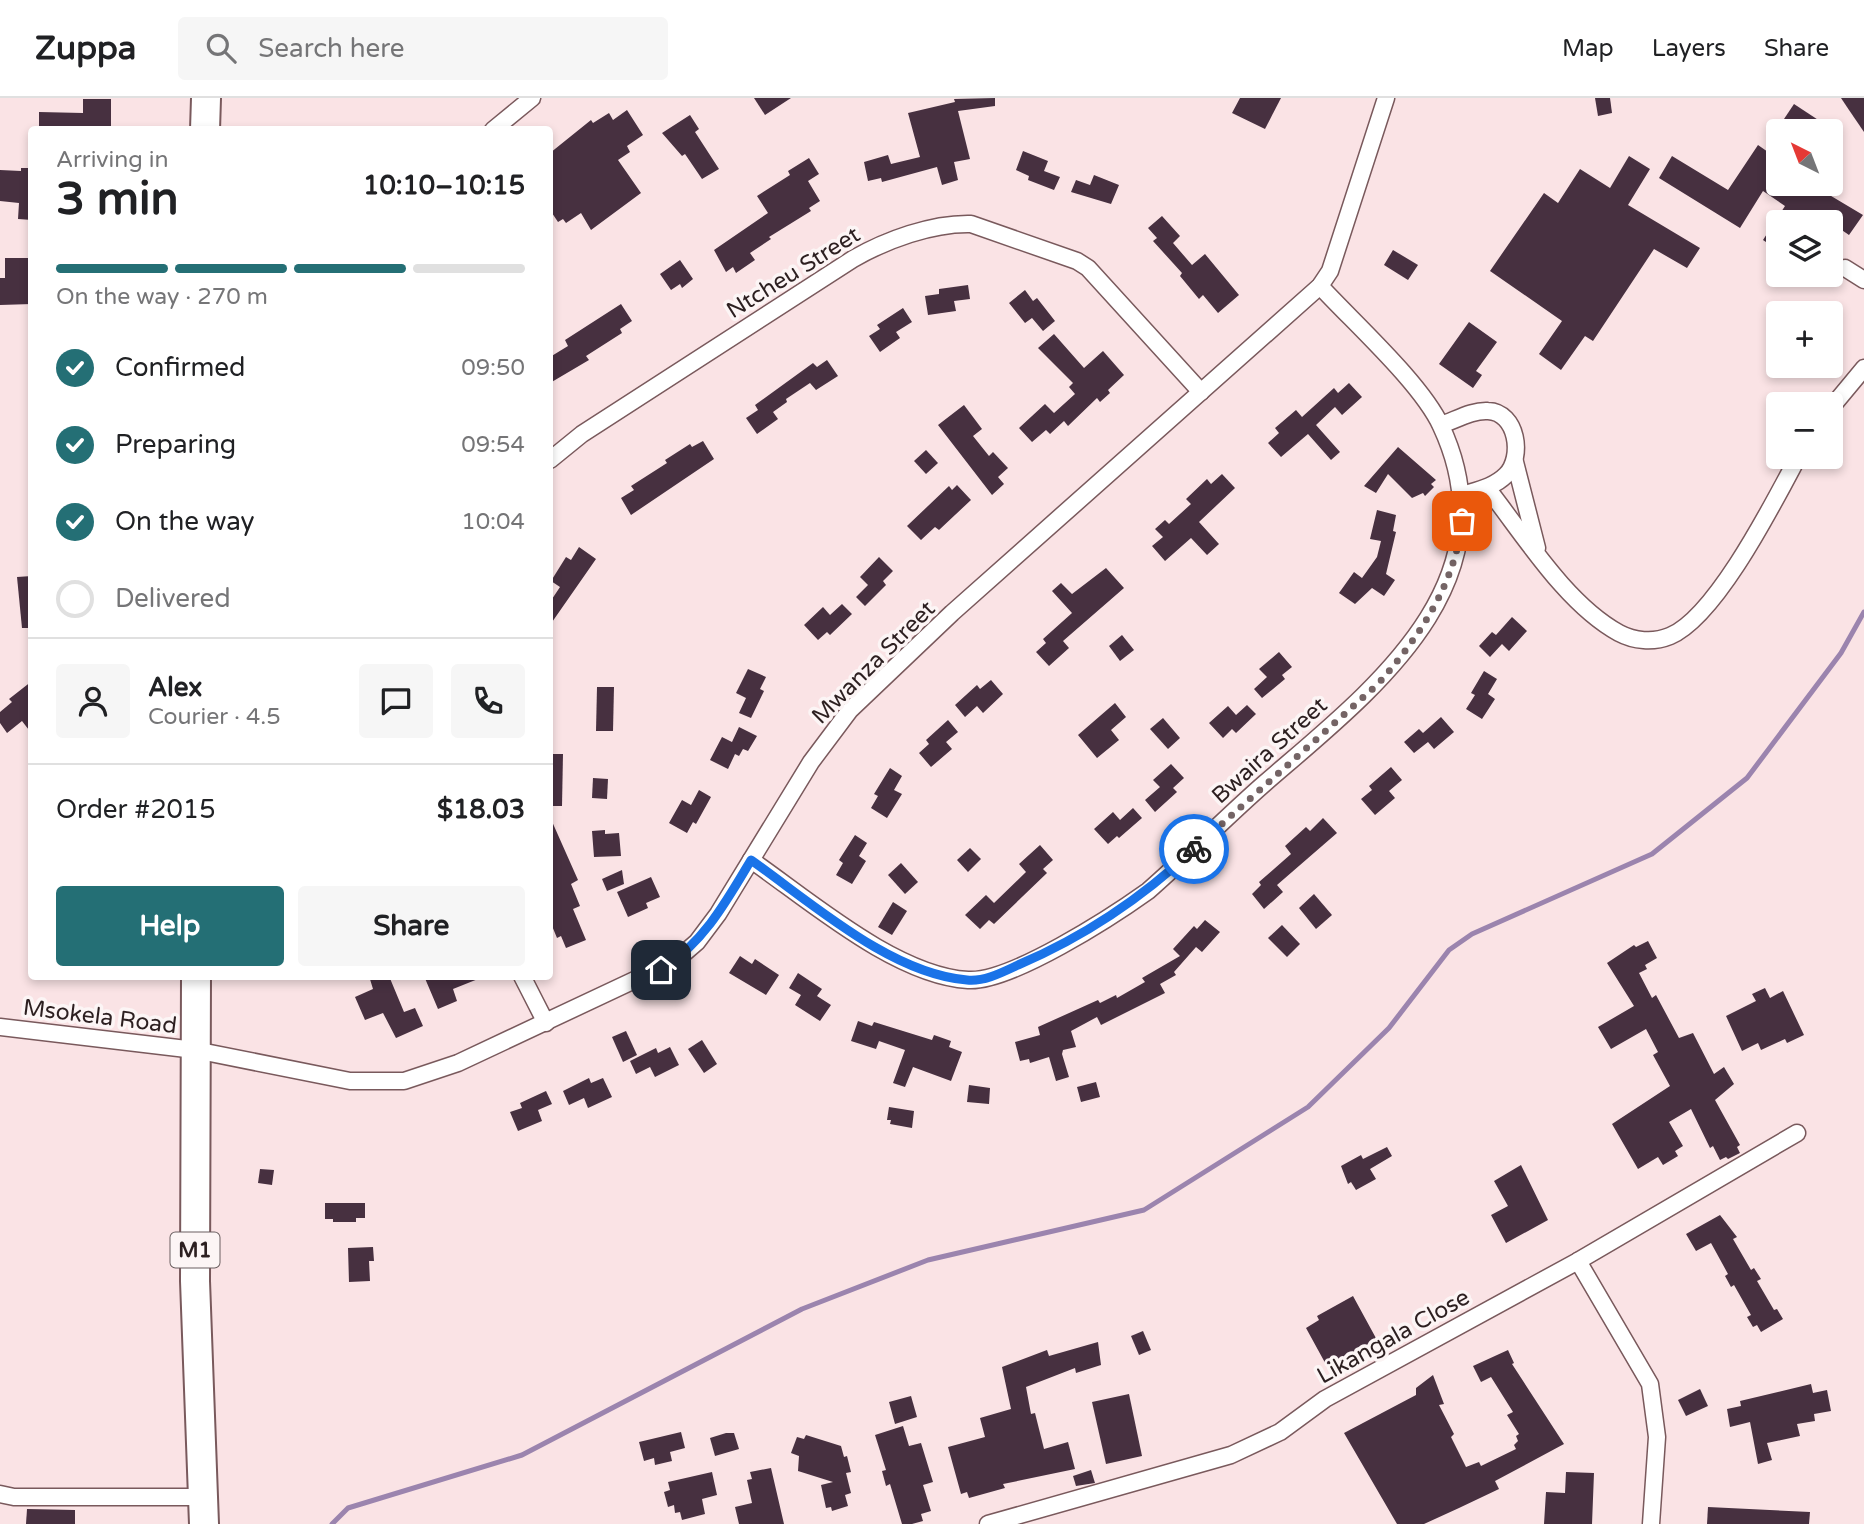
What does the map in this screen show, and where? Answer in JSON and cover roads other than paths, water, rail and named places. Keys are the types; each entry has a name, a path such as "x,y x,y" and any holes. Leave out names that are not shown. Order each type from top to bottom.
{"highway":[{"path":"205,126 206,98"},
{"name":"M1","path":"196,980 195,1282 204,1511"}],"street":[{"path":"498,126 532,98"},
{"name":"Mwanza Street","path":"195,1050 341,1080 404,1081 438,1072 675,961 707,930 811,762 850,710 952,613 1320,286 1330,271 1386,98"},
{"name":"Ntcheu Street","path":"553,458 582,434 853,259 877,245 953,224 971,224 1077,261 1088,268 1201,392"},
{"path":"1845,268 1864,280"},
{"name":"Bwaira Street","path":"751,860 874,946 936,974 969,981 986,978 1046,953 1122,910 1148,891 1378,684 1415,638 1445,586 1460,544 1462,495 1441,425 1414,387 1320,286"},
{"path":"1843,393 1864,368"},
{"path":"1441,425 1477,412 1491,411 1502,415 1514,435 1515,462 1539,554"},
{"path":"1462,495 1487,488 1508,474 1515,462"},
{"path":"1487,488 1570,592 1617,632 1633,639 1651,641 1670,636 1685,627 1712,598 1761,525 1791,469"},
{"path":"524,980 547,1023"},
{"name":"Msokela Road","path":"0,1027 195,1050"},
{"name":"Likangala Close","path":"989,1524 1231,1455 1280,1432 1325,1399 1578,1261 1797,1133"},
{"path":"1578,1261 1650,1384 1657,1437 1651,1524"},
{"path":"0,1494 204,1511"}],"waterway":[{"path":"332,1524 348,1508 522,1455 802,1309 928,1260 1144,1210 1308,1107 1389,1028 1449,950 1472,934 1652,854 1747,778 1841,653 1864,612"}]}
